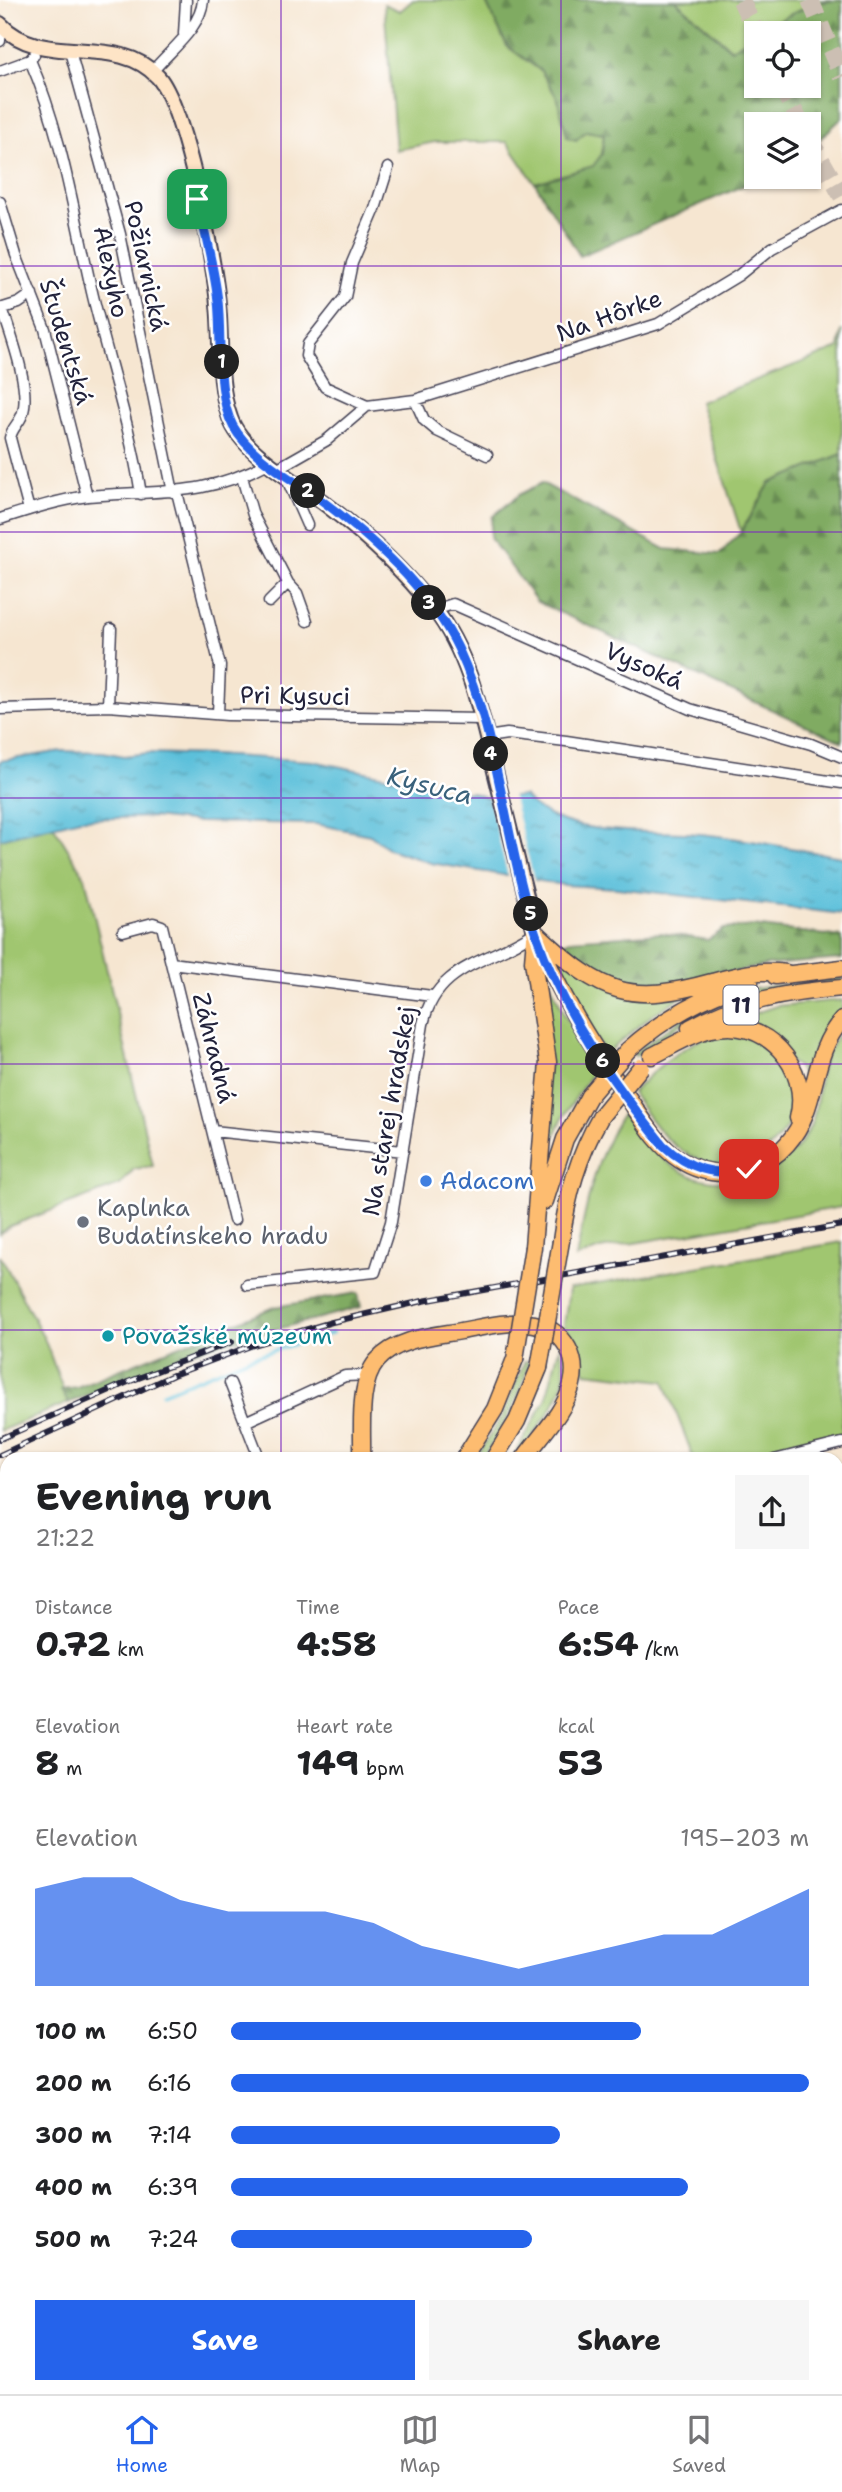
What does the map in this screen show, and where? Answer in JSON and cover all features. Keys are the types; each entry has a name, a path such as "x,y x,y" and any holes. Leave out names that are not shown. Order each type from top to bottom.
{"main road":[{"path":"1,25 19,41 40,48 121,56 152,72 169,93 177,112 209,251 230,418 242,438 351,525 435,610 458,649 487,737 535,932 572,1015 648,1127 678,1159 709,1171 740,1171 769,1160 794,1135 809,1108 818,1059 824,1044 842,1020"},
{"path":"535,932 579,972 610,988 635,993 669,993 763,970 786,973"},
{"path":"533,1247 548,1062 534,961 535,932"},
{"name":"11","path":"468,1452 495,1409 515,1359 533,1247 557,1159 589,1096 628,1050 661,1022 698,1001 786,973 842,968"},
{"name":"11","path":"498,1452 517,1421 539,1368 566,1207 578,1163 601,1116 647,1062 684,1032 723,1011 794,993 842,988"},
{"path":"647,1062 713,1028 739,1027 763,1036 783,1053 796,1075 801,1099 794,1135"},
{"path":"362,1452 364,1405 369,1375 377,1361 390,1350 415,1340 507,1323 534,1323 559,1335 571,1352 574,1373 572,1385 562,1407 529,1452"}],"street":[{"path":"184,34 186,0"},
{"path":"152,72 201,15 203,0"},
{"path":"0,41 1,25"},
{"path":"0,71 30,60 40,48"},
{"name":"Požiarnická","path":"70,51 120,234 175,492 220,666 218,713"},
{"name":"Alexyho","path":"30,60 76,211 105,348 135,452 141,494"},
{"path":"0,519 87,496 209,488 277,468 327,440 367,406 325,387 306,356 308,344 345,296 352,263 371,221 388,168"},
{"name":"Študentská","path":"0,202 16,255 48,341 87,496"},
{"name":"Na Hôrke","path":"367,406 415,400 658,324 739,275 772,248 842,210"},
{"path":"29,510 10,438 11,429 22,416 24,399 1,309 19,303 32,294"},
{"path":"415,400 424,420 437,431 487,455"},
{"path":"277,468 307,525"},
{"path":"242,477 253,515 288,583 297,593 307,621"},
{"path":"269,602 288,583"},
{"name":"Vysoká","path":"435,610 453,604 690,709 811,744 842,757"},
{"path":"108,706 111,629"},
{"name":"Pri Kysuci","path":"0,709 108,706 218,713 482,719"},
{"path":"487,737 507,734 554,739 842,783"},
{"name":"Záhradná","path":"123,931 153,923 162,926 234,1220"},
{"name":"Na starej hradskej","path":"247,1285 374,1272 391,1222 423,1024 432,996 453,975 512,948 535,932"},
{"path":"171,962 432,996"},
{"path":"213,1131 403,1151"},
{"path":"245,1422 345,1376 369,1375"},
{"path":"230,1383 257,1452"},
{"path":"807,1452 842,1443"}],"green space":[{"path":"413,0 485,0 507,46 541,71 558,99 567,137 586,131 604,134 602,154 593,167 535,183 507,142 435,142 396,150 384,4 400,11"},
{"path":"485,0 675,0 731,49 744,41 744,98 821,98 821,21 779,21 809,6 842,0 842,118 821,138 821,112 744,112 744,186 580,256 535,183 593,166 602,154 604,134 586,131 576,140 567,137 558,99 541,71 507,46"},
{"path":"675,0 832,0 779,21 744,21 744,42 732,49"},
{"path":"842,330 842,454 770,483 741,532 699,402 839,348"},
{"path":"842,454 842,742 537,602 490,538 492,517 520,494 542,483 665,549 720,554 741,532 770,483"},
{"path":"53,825 85,877 153,1166 134,1169 120,1185 10,1226 0,1234 0,839"},
{"path":"753,926 842,937 842,959 768,965 656,988 608,981 559,945 570,940 661,933 708,940 724,929"},
{"path":"550,953 683,996 652,1015 606,1054 577,1011"},
{"path":"539,960 567,1019 597,1065 562,1119 546,1157"},
{"path":"842,977 842,982 782,988 724,1003 687,1020 635,1056 634,1053 693,1011 745,990"},
{"path":"842,1000 842,1011 815,1046 807,1089 799,1068 732,1021 776,1006"},
{"path":"842,1028 842,1207 600,1249 576,1258 598,1166 622,1114 653,1149 674,1167 692,1176 712,1181 752,1177 771,1169 801,1143 814,1117 824,1061"},
{"path":"715,1033 744,1034 757,1039 786,1067 794,1091 791,1115 780,1137 761,1154 737,1163 710,1163 681,1150 660,1131 632,1093 670,1058"},
{"path":"842,1242 842,1441 789,1452 691,1452 664,1381 586,1372 564,1325 569,1289"},
{"path":"0,1255 44,1338 68,1403 0,1431"},
{"path":"358,1293 361,1307 194,1351 68,1403 61,1389 77,1387 274,1307"},
{"path":"559,1348 564,1372 559,1394 521,1452 516,1452 546,1399"},
{"path":"525,1361 529,1362 510,1413 486,1452 479,1452 503,1415"}],"water":[{"path":"62,751 103,752 124,756 149,753 313,761 428,785 446,795 470,792 491,799 524,796 541,811 561,821 585,827 709,835 842,857 842,914 617,888 564,885 431,863 389,849 370,835 316,824 199,822 152,817 80,819 0,839 0,761"}],"pier":[{"path":"512,794 535,884 509,880 488,795"}],"waterway":[{"path":"163,1393 249,1358 332,1333"}],"tunnel":[{"path":"741,0 751,21"},
{"path":"810,0 842,77"},
{"path":"787,98 795,112"},
{"path":"821,160 842,196"}],"railway":[{"path":"6,1452 173,1375 253,1345 332,1322 423,1301 842,1225"},
{"path":"0,1439 128,1382 232,1342"}],"place":[{"name":"Adacom","path":"426,1181"},
{"name":"Kaplnka Budatínskeho hradu","path":"83,1222"},
{"name":"Považské múzeum","path":"108,1336"}],"route":[{"path":"197,199 218,302 226,403 233,425 260,455 351,525 407,578 435,610 451,635 467,670 482,719 535,932 572,1015 648,1127 678,1159 701,1170 720,1173 749,1169"}],"water label":[{"name":"Kysuca","path":"430,785"}]}
